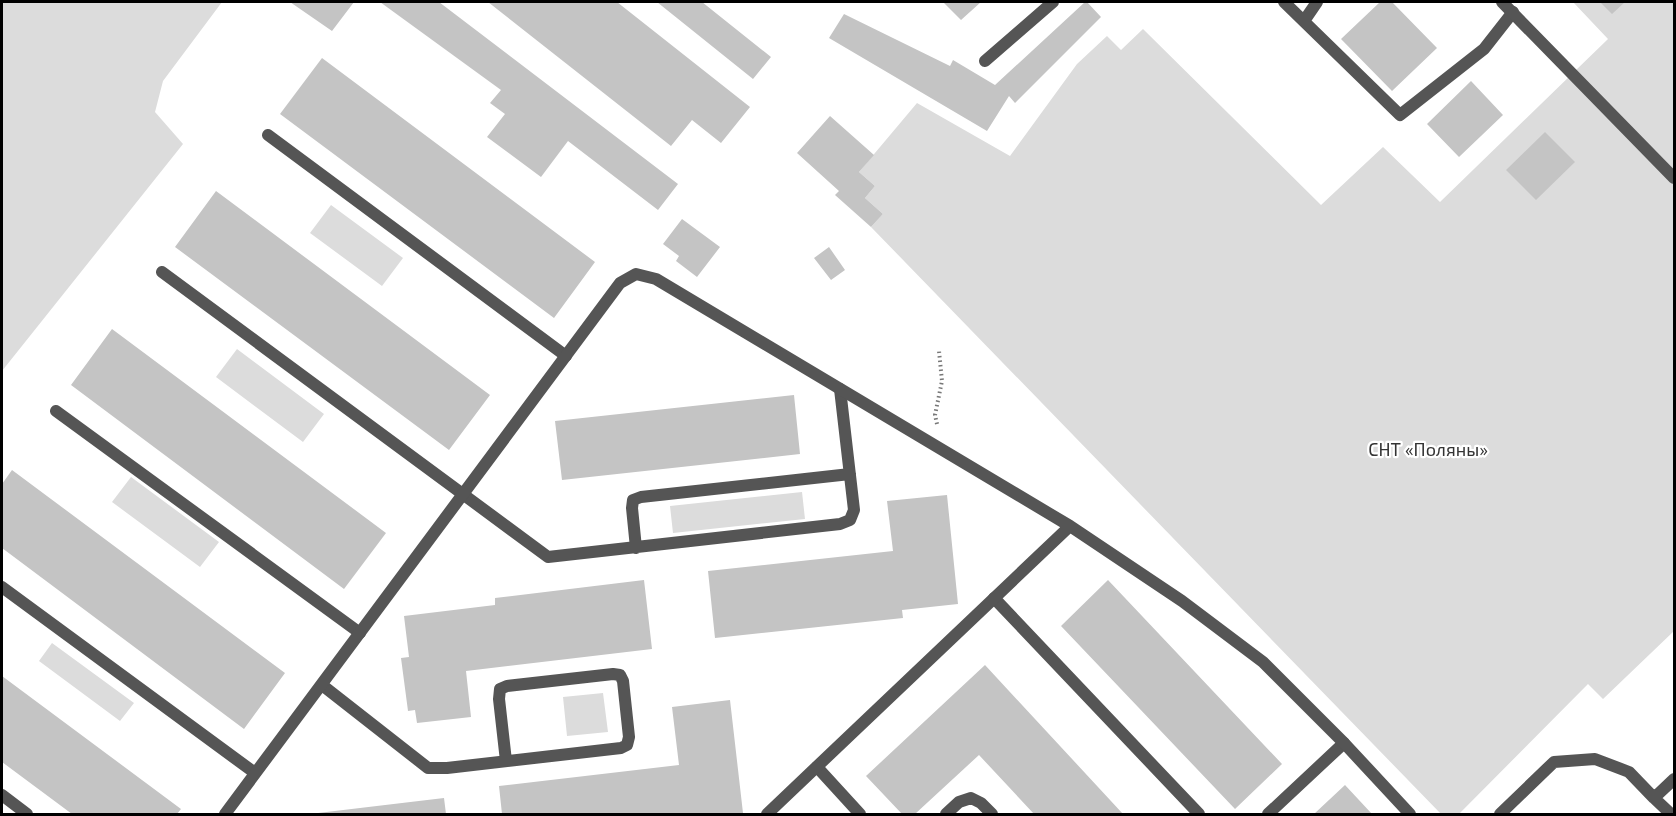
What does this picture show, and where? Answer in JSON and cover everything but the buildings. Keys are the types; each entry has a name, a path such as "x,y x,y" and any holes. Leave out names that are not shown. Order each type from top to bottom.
{"street":[{"path":"985,61 1053,2"},
{"path":"1284,2 1400,115 1484,49 1513,12"},
{"path":"1304,21 1317,2"},
{"path":"1502,2 1674,178"},
{"path":"268,135 566,356"},
{"path":"162,272 548,557 840,525 850,520 854,510 840,388"},
{"path":"225,814 620,283 636,274 656,279 840,388 1070,526 1182,601 1263,662 1344,743 1410,814"},
{"path":"56,411 360,633"},
{"path":"636,548 632,508 633,500 641,496 850,474"},
{"path":"767,814 1070,526"},
{"path":"2,587 255,773"},
{"path":"994,598 1198,814"},
{"path":"322,685 428,768 447,768 621,748 627,745 629,737 623,681 620,675 566,679 507,686 500,689 499,699 506,761"},
{"path":"1268,814 1344,743"},
{"path":"1500,814 1554,762 1595,759 1629,772 1671,814"},
{"path":"816,767 860,814"},
{"path":"1654,798 1674,779"},
{"path":"2,795 27,814"},
{"path":"945,814 959,802 971,798 981,803 992,814"}],"path":[{"path":"939,351 942,381 934,415 943,450"}],"green space":[{"path":"2,2 222,2 163,81 155,112 183,144 2,371"},
{"name":"СНТ «Поляны»","path":"1573,2 1674,2 1674,631 1603,699 1588,684 1459,814 1441,814 871,227 883,214 865,198 875,186 859,172 917,103 1010,156 1077,64 1107,36 1121,50 1143,29 1321,205 1383,147 1440,202 1608,39"},
{"path":"331,205 403,258 382,286 310,233"},
{"path":"237,349 324,414 303,442 216,377"},
{"path":"131,477 219,542 200,567 112,502"},
{"path":"802,492 805,519 673,533 670,506"},
{"path":"52,643 134,703 120,721 39,661"},
{"path":"603,693 608,732 567,736 563,697"}]}
